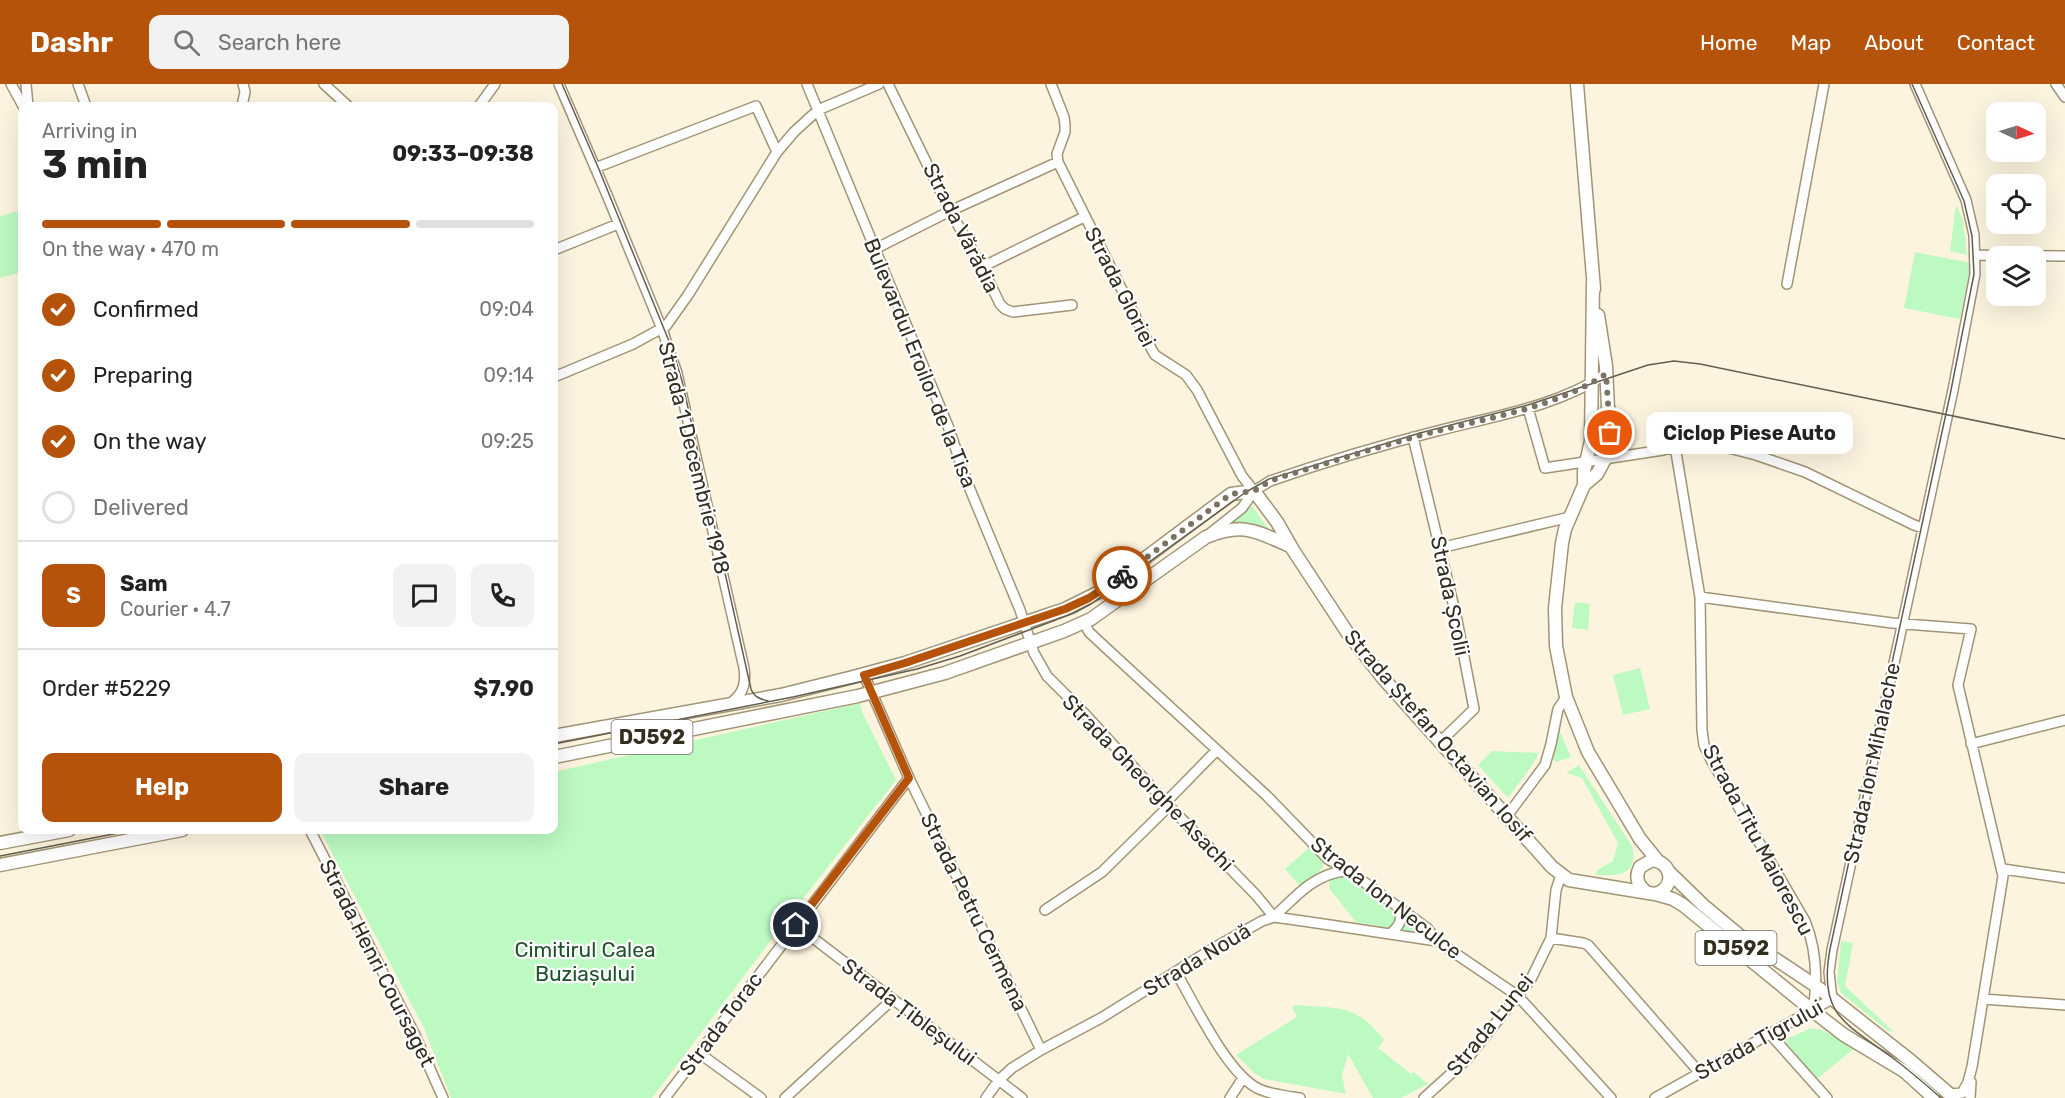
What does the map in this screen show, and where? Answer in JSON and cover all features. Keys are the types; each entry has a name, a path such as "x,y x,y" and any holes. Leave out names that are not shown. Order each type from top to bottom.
{"main road":[{"path":"1577,84 1593,282 1606,374 1610,442 1610,450 1598,474 1584,485"},
{"path":"1593,282 1591,441 1584,485 1562,543 1555,608 1556,646 1566,697 1588,752 1640,839 1658,861"},
{"name":"DJ592","path":"558,735 732,702 782,695 864,675 1065,609 1089,598 1231,494 1254,491"},
{"name":"Strada Ștefan Octavian Iosif","path":"1254,491 1277,522 1290,546 1347,632 1382,676 1439,743 1561,875"},
{"name":"DJ592","path":"558,756 873,693 945,673 1084,622 1103,611 1206,537 1225,530 1250,530 1290,546"},
{"path":"0,843 48,834"},
{"path":"0,865 161,834"},
{"path":"1640,839 1638,883 1650,892 1667,887 1669,872"},
{"path":"1616,886 1639,870 1647,861 1658,861"},
{"name":"DJ592","path":"1658,861 1663,863 1669,872 1703,905 1739,935 1816,986 1952,1096"},
{"name":"DJ592","path":"1561,875 1579,882 1650,892 1673,899 1844,1035 1904,1071 1934,1098"}],"street":[{"path":"11,84 21,102"},
{"path":"26,84 28,102"},
{"path":"78,84 85,102"},
{"path":"243,84 245,92 243,102"},
{"path":"324,84 344,102"},
{"path":"482,102 495,84"},
{"name":"Strada 1 Decembrie 1918","path":"559,84 662,329 677,373 744,668 743,689 732,702"},
{"name":"Bulevardul Eroilor de la Tisa","path":"807,84 948,426 967,482 1030,643"},
{"path":"558,375 633,344 662,329 688,295 777,152 818,110 879,84"},
{"name":"Strada Vărădia","path":"888,84 950,211 1000,304 1009,311 1021,312 1072,305"},
{"path":"875,249 950,211 1058,162 1057,154 1065,132 1065,125 1051,84"},
{"path":"1787,284 1824,84"},
{"name":"Strada Ion Mihalache","path":"1833,999 1829,979 1832,950 1973,291 1976,255 1966,200 1915,84"},
{"path":"2056,84 2065,97"},
{"path":"595,168 756,105 777,152"},
{"name":"Strada Gloriei","path":"1058,162 1152,350 1155,355 1187,376 1197,390 1242,476 1254,491"},
{"path":"981,267 1084,217"},
{"path":"558,248 618,224"},
{"path":"1976,255 2065,256"},
{"path":"1206,537 1242,508 1254,491 1270,481 1413,437 1528,408 1578,391 1606,374"},
{"path":"1528,408 1545,468 1664,450 1689,442 1701,441 1756,455 1805,472 1923,528"},
{"name":"Strada Școlii","path":"1413,437 1440,548 1474,709 1439,743"},
{"path":"1591,441 1604,459"},
{"name":"Strada Titu Maiorescu","path":"1675,446 1700,597 1704,745 1805,921 1815,951 1816,986 1813,1011"},
{"path":"1440,548 1570,518"},
{"path":"1700,597 1902,623 1971,629 1958,685 2002,869 1972,1067 1970,1098"},
{"name":"Strada Ion Neculce","path":"1084,622 1089,632 1267,796 1328,859 1353,874 1427,928 1437,941 1518,996 1611,1098"},
{"name":"Strada Gheorghe Asachi","path":"1030,643 1047,676 1274,917"},
{"name":"Strada Petru Cermena","path":"864,675 909,778 1041,1050"},
{"path":"1507,816 1545,765 1558,709 1566,697"},
{"path":"1971,744 2065,720"},
{"path":"1045,910 1102,872 1216,751"},
{"name":"Strada Torac","path":"665,1098 909,778"},
{"name":"Strada Henri Coursaget","path":"312,834 415,1035 443,1098"},
{"path":"1274,917 1302,891 1324,875 1329,867 1328,859"},
{"path":"2002,869 2065,878"},
{"path":"1324,875 1345,871"},
{"name":"Strada Lunei","path":"1425,1098 1467,1059 1531,979 1551,938 1556,890 1561,875"},
{"path":"1391,933 1399,926 1400,908"},
{"name":"Strada Nouă","path":"986,1098 999,1080 1012,1068 1101,1018 1262,921 1274,917 1437,941"},
{"name":"Strada Țibleșului","path":"796,925 1022,1098"},
{"path":"1551,938 1588,945 1699,1072"},
{"path":"1176,972 1225,1055 1243,1078 1257,1089 1300,1098"},
{"path":"785,1098 893,999"},
{"name":"Strada Tigrului","path":"1655,1098 1833,999"},
{"path":"1983,999 2065,1005"},
{"path":"1770,1034 1827,1098"},
{"path":"699,1053 761,1098"},
{"path":"1952,1096 1962,1094 1972,1067"},
{"path":"1230,1098 1243,1078"}],"green space":[{"path":"1956,205 1963,220 1967,255 1950,251"},
{"path":"18,211 18,273 0,278 0,216"},
{"path":"1915,252 1971,263 1960,319 1904,308"},
{"path":"1252,506 1270,531 1231,524"},
{"path":"1575,602 1590,604 1588,630 1572,628"},
{"path":"1640,668 1650,709 1623,715 1613,675"},
{"name":"Cimitirul Calea Buziașului","path":"860,703 862,712 896,780 787,919 652,1098 451,1098 424,1028 322,834 558,834 558,771"},
{"path":"1558,727 1571,757 1556,762 1552,758"},
{"path":"1492,751 1539,753 1508,798 1478,765"},
{"path":"1579,765 1632,846 1633,863 1625,872 1596,875 1597,870 1613,861 1618,843 1582,778 1566,773"},
{"path":"1310,847 1323,862 1323,868 1301,887 1285,869"},
{"path":"1341,876 1350,877 1424,931 1424,934 1356,922 1329,888 1331,879"},
{"path":"1841,941 1853,943 1845,986 1894,1032 1888,1031 1841,993 1837,981"},
{"path":"1296,1005 1346,1010 1364,1019 1384,1040 1378,1048 1411,1074 1414,1072 1428,1084 1401,1098 1373,1098 1348,1054 1342,1075 1346,1094 1264,1079 1254,1073 1236,1055 1297,1017 1292,1007"},
{"path":"1811,1028 1822,1030 1855,1048 1817,1079 1784,1040"}],"tram line":[{"path":"562,84 673,351 682,381 751,689 758,697 768,701"},
{"path":"1912,84 1964,201 1972,236 1974,274 1827,971 1828,988 1838,1014 1848,1025 1941,1098"},
{"path":"558,743 793,697 917,669 960,656 1074,613 1091,604 1246,492 1269,479 1420,433 1528,405 1648,365 1674,361 1700,364 2065,439"},
{"path":"0,856 113,834"}],"way so far":[{"path":"1122,576 1231,494 1254,491 1284,476 1421,435 1528,408 1578,391 1606,374 1610,433"}],"place":[{"name":"Ciclop Piese Auto","path":"1610,433"}],"route":[{"path":"796,925 909,778 864,675 1065,609 1089,598 1122,576"}]}
